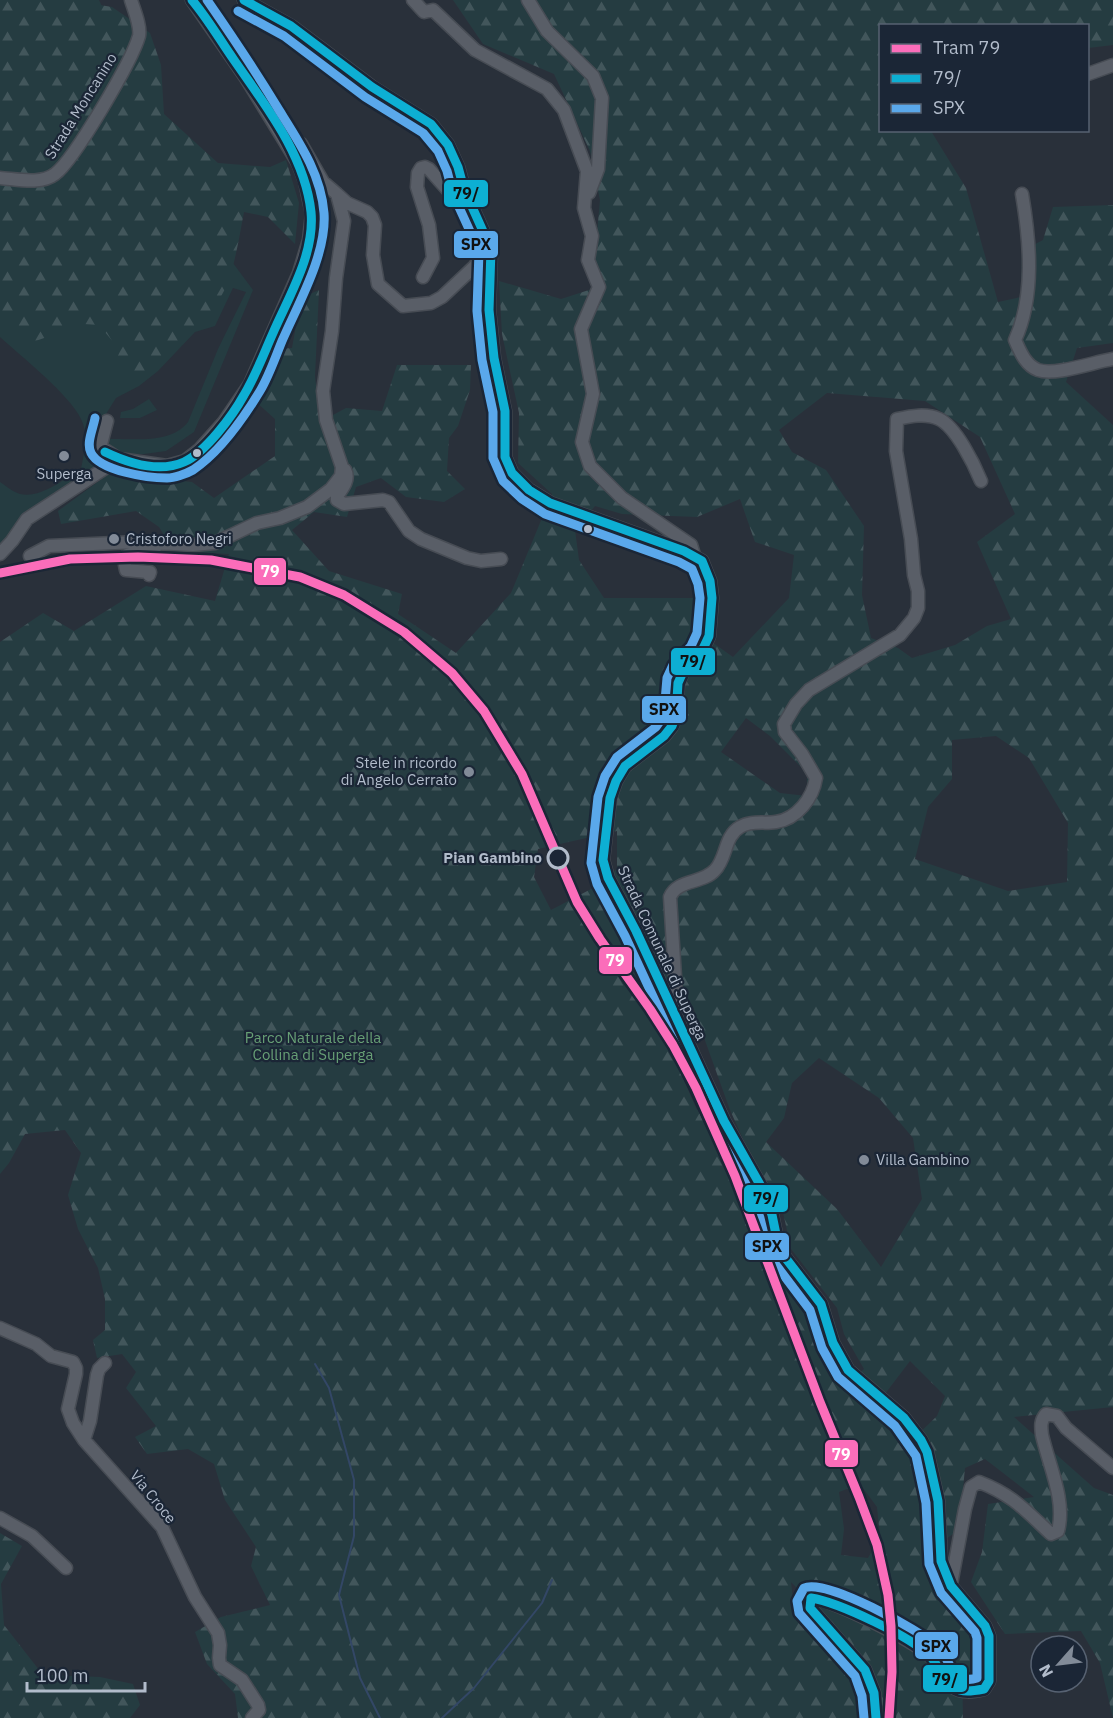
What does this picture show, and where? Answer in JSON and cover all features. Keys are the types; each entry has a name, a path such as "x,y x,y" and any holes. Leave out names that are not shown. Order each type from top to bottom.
{"street":[{"name":"Strada Moncanino","path":"0,178 43,180 55,174 72,153 117,84 140,33 131,0"},
{"path":"0,554 27,519 114,463 167,466 185,461 199,450 224,422 250,384 299,273 309,240 312,214 305,181 298,163 246,78 192,0"},
{"path":"244,0 291,26 372,87 431,124 448,145 458,167 484,241 476,265 442,297 431,303 403,306 378,284 373,255 375,225 372,217 367,212 347,203 323,182 301,144 294,141 287,143"},
{"path":"413,0 424,12 433,10 475,50 547,88 564,110 587,171 584,208"},
{"path":"528,0 547,31 593,76 602,98 598,169 584,208"},
{"path":"1089,74 1113,65"},
{"path":"423,277 433,258 429,225 417,187 418,173 421,168 425,167 452,193 491,249 492,262 488,291 494,358 506,411 506,457 512,473 529,490 550,503 694,555"},
{"path":"30,556 49,546 215,543 257,523 307,507 331,489 341,476 342,467 326,420 323,391 345,220 337,194"},
{"path":"1022,194 1026,216 1029,290 1023,322 1015,340 1024,359 1037,369 1052,371 1113,358"},
{"name":"Strada Comunale di Superga","path":"584,208 592,237 588,260 599,287 581,329 593,394 582,442 590,466 622,498 690,545 694,555 702,561 710,581 712,598 709,636 700,653 683,672 678,683 676,715 672,726 664,736 625,766 616,781 610,798 603,860 608,878 636,931 724,1121 763,1190 772,1215 778,1244 784,1256 821,1304 833,1343 843,1363 848,1370 904,1418 921,1440 927,1452 938,1501 941,1561 951,1586 985,1626 989,1636 989,1681 984,1689 969,1693 951,1686 930,1656 904,1640 834,1603 811,1598 810,1608 865,1670 874,1693 876,1718"},
{"path":"679,1023 675,997 670,897 672,893 679,886 704,879 714,872 736,829 748,823 775,823 786,820 808,801 816,778 802,754 785,732 784,724 796,704 809,690 900,635 914,618 918,608 911,539 896,451 897,419 920,416 942,420 953,432 981,481"},
{"path":"107,421 100,444 114,463"},
{"path":"342,467 347,472 347,477 337,500 344,504 383,500 389,502 409,531 422,539 467,558 481,561 501,559"},
{"path":"149,575 150,572 126,570 126,560 154,551 153,543"},
{"name":"Via Croce","path":"0,1328 36,1344 51,1356 73,1362 76,1374 68,1409 73,1423 84,1440 162,1527 195,1597 218,1633 220,1665 242,1680 258,1705 259,1710 252,1718"},
{"path":"84,1440 90,1421 97,1375 105,1363"},
{"path":"951,1586 965,1509 971,1487 979,1482 1009,1496 1026,1508 1051,1534 1058,1531 1061,1519 1059,1502 1042,1435 1042,1418 1046,1414 1057,1416 1066,1428 1113,1468"},
{"path":"0,1518 32,1536 66,1568"}],"green space":[{"path":"0,0 99,0 207,228 253,290 194,432 166,451 122,454 107,459 23,526 17,545 5,555 0,545 0,482 17,493 28,495 52,487 81,469 85,438 81,419 67,399 45,376 0,337","holes":["233,288 246,292 218,349 188,422 180,429 161,437 107,439 101,422 116,398 139,386 158,371 195,332 215,326"]},
{"path":"0,0 91,0 94,4 112,7 150,33 161,65 164,114 218,163 270,167 286,160 299,203 295,244 268,217 244,212 231,272 217,303 185,340 136,383 113,369 120,350 99,325 84,324 27,344 0,318"},
{"name":"Parco Naturale della Collina di Superga","path":"453,0 1113,0 1113,45 1089,48 1089,24 879,24 879,132 932,132 966,188 998,302 1021,297 1022,251 1043,240 1053,207 1113,205 1113,343 1077,348 1066,382 1113,425 1113,1407 1014,1417 1094,1488 1113,1495 1113,1718 1100,1663 1089,1644 1089,1634 1083,1634 1081,1631 1005,1634 971,1582 982,1552 988,1504 1034,1497 985,1459 965,1468 959,1530 928,1551 936,1595 976,1639 976,1674 962,1669 963,1718 883,1718 881,1697 874,1674 823,1614 791,1582 794,1609 828,1642 858,1679 867,1718 238,1718 235,1694 207,1664 195,1632 221,1617 270,1605 251,1566 256,1547 225,1500 214,1464 188,1449 147,1454 135,1437 156,1426 126,1388 136,1372 122,1354 97,1358 93,1340 105,1330 105,1299 98,1268 78,1229 68,1195 81,1153 65,1130 25,1134 9,1163 0,1174 0,642 43,613 74,631 146,586 215,601 229,554 174,551 159,527 136,511 61,524 58,511 110,473 192,482 214,498 275,456 275,419 255,401 279,349 292,348 301,298 319,290 315,376 320,422 346,408 382,411 397,365 471,365 470,390 458,426 449,438 447,471 465,489 444,502 406,497 381,478 356,487 347,517 314,512 292,530 329,571 402,594 398,614 456,653 511,593 552,494 518,463 519,413 502,334 499,281 561,299 592,289 600,200 590,151 554,74 483,44","holes":["827,393 925,401 980,437 1015,514 977,542 1011,619 987,626 955,645 912,658 898,648 871,638 862,595 864,526 826,470 792,452 779,430","740,499 755,542 794,555 789,598 733,657 692,628 693,598 604,598 579,560 575,530 595,506 622,514 697,517","746,718 770,736 807,773 807,796 780,793 721,752","996,736 1029,758 1068,823 1067,882 1008,891 915,859 928,807 952,779 952,740","617,831 617,869 593,888 551,910 534,877 538,849","657,993 693,1007 730,1110 754,1163 783,1212 791,1249 837,1308 844,1334 864,1369 848,1384 824,1341 809,1299 780,1259 741,1170 696,1108 669,1046","819,1058 879,1098 913,1138 922,1199 881,1267 837,1209 766,1142 784,1118 792,1083","910,1361 945,1396 937,1416 906,1446 875,1407","860,1484 877,1507 880,1537 868,1558 841,1555 844,1529 839,1492"]},
{"path":"149,399 157,410 140,418 120,418 121,412 133,409"},
{"path":"0,1533 22,1546 1,1584 4,1625 43,1675 100,1677 133,1684 140,1705 130,1718 0,1718"}],"waterway":[{"path":"315,1364 329,1388 354,1480 354,1536 339,1595 360,1678 380,1718"},
{"path":"442,1718 474,1688 542,1603 552,1580"}],"tram line":[{"name":"79","path":"0,573 70,559 138,557 211,560 300,577 344,595 404,632 452,673 484,711 522,774 577,902 673,1045 696,1088 735,1176 820,1402 877,1545 888,1595 891,1626 892,1672 889,1718"}],"transit line":[{"name":"79/","path":"105,452 134,463 164,467 184,462 210,442 233,412 252,380 300,274 309,243 311,212 301,171 292,151 270,113 192,0"},
{"name":"SPX","path":"95,418 90,440 91,453 96,459 114,469 137,475 170,478 180,476 203,463 230,434 263,385 310,278 321,245 324,229 322,199 308,159 262,82 207,0"},
{"name":"79/","path":"244,0 291,26 372,87 431,124 448,145 458,167 464,189 491,249 489,310 494,358 505,411 505,457 512,473 529,490 550,503 684,551 702,561 710,581 712,598 709,636 701,653 683,672 678,683 676,715 672,726 664,736 625,766 616,781 610,798 603,860 608,878 636,931 724,1121 763,1190 772,1215 778,1244 784,1256 821,1304 833,1343 848,1370 904,1418 927,1452 938,1501 941,1561 951,1586 985,1626 989,1636 989,1681 984,1689 960,1690 946,1681 931,1657 908,1640 856,1613 811,1598 810,1608 865,1670 874,1693 876,1718"},
{"name":"SPX","path":"238,11 284,36 365,97 423,133 438,151 447,171 453,194 479,251 477,311 482,360 493,412 493,458 503,481 522,499 545,514 679,562 692,569 698,584 700,598 697,633 691,646 673,665 667,678 664,713 661,720 656,727 617,757 605,776 598,797 591,863 597,884 625,936 713,1126 752,1195 773,1261 810,1310 822,1348 838,1377 895,1426 916,1456 926,1503 929,1564 941,1593 975,1632 977,1638 977,1678 963,1679 950,1667 938,1647 893,1618 832,1591 815,1587 804,1588 797,1601 799,1613 855,1676 862,1696 864,1718"}],"place":[{"name":"Superga","path":"64,456"},
{"name":"Cristoforo Negri","path":"114,539"},
{"name":"Stele in ricordo di Angelo Cerrato","path":"469,772"},
{"name":"Pian Gambino","path":"558,858"},
{"name":"Villa Gambino","path":"864,1160"}]}
